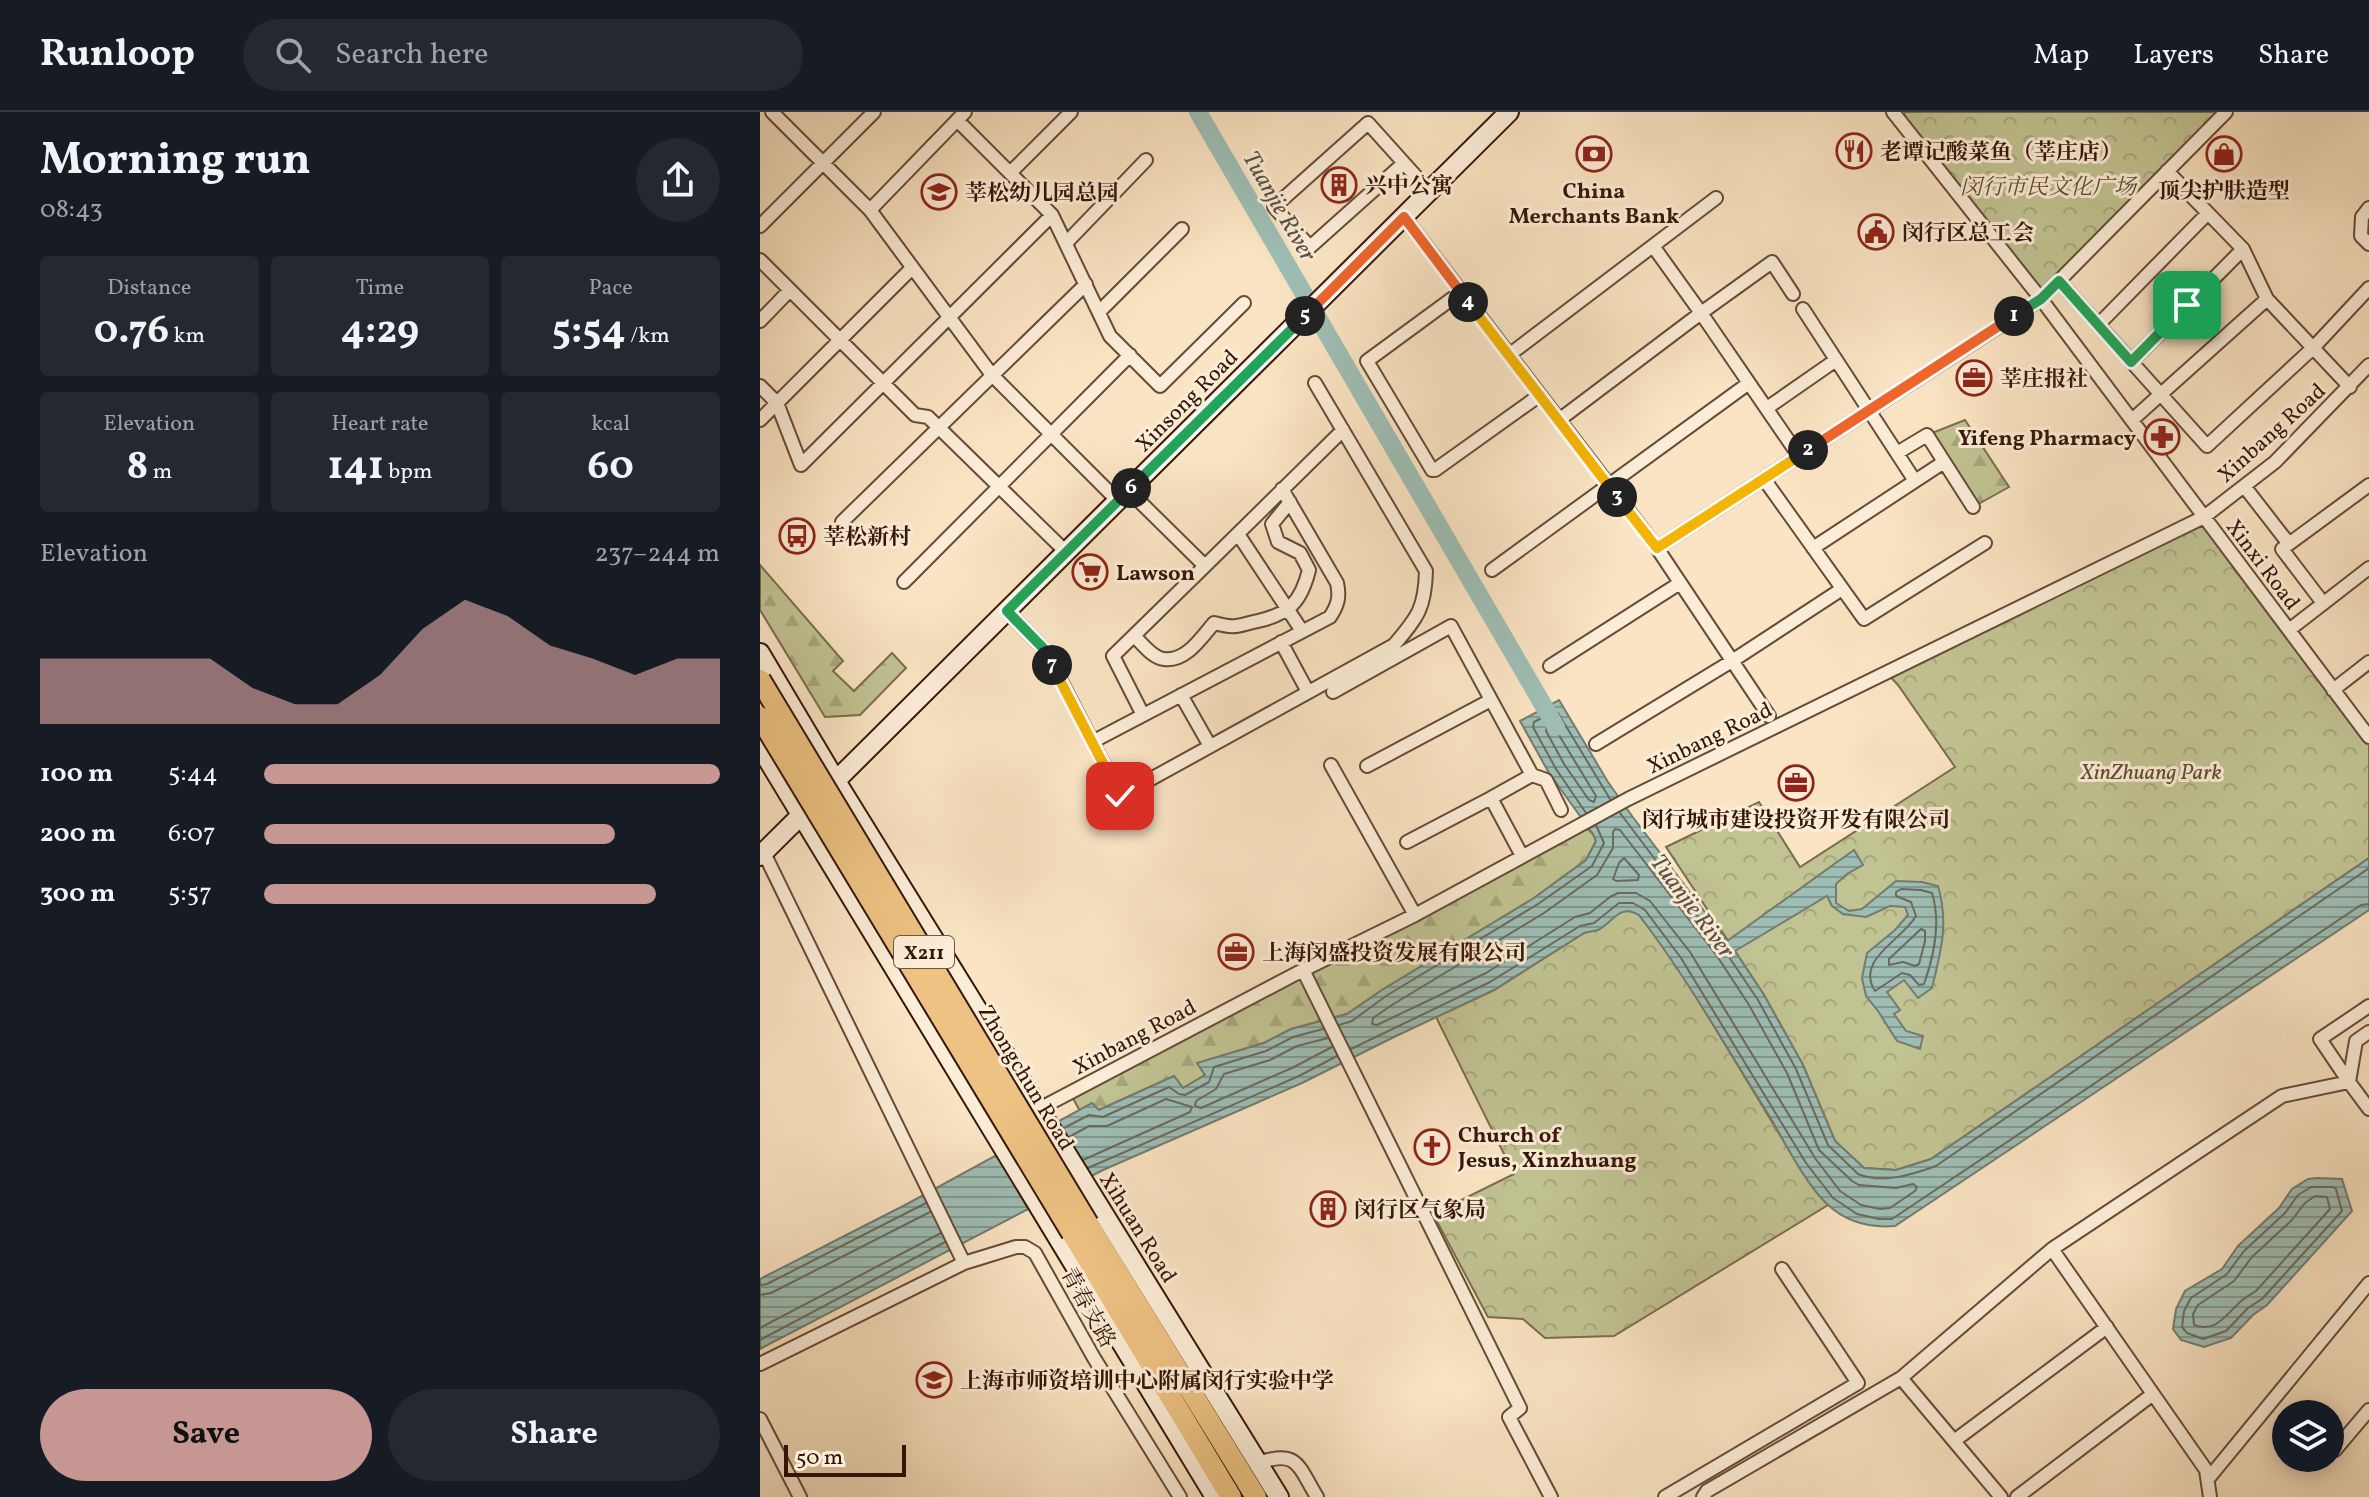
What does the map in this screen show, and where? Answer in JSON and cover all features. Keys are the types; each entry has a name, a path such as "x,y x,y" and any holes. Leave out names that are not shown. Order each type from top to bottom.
{"main road":[{"name":"Xinsong Road","path":"762,854 1509,112"},
{"name":"Xihuan Road","path":"760,653 1279,1497"},
{"name":"Zhongchun Road","path":"760,680 1080,1228 1231,1497"},
{"name":"Zhongchun Road","path":"760,717 1080,1228 1256,1497"},
{"path":"760,747 1215,1497"}],"street":[{"path":"772,112 870,210 992,375 1051,435 1205,566"},
{"path":"760,226 874,112"},
{"path":"1010,173 1071,112"},
{"name":"Xinxi Road","path":"1893,112 2041,299 2369,737"},
{"path":"1657,548 2041,299 2226,112"},
{"path":"870,210 961,116 1010,173 1052,215 1110,336 1160,386 1244,303"},
{"path":"1404,163 1310,247 1274,207 1368,123 1404,163 1430,192"},
{"path":"1066,243 1146,160"},
{"path":"2167,171 2243,249 2267,299 2350,387"},
{"path":"1509,355 1716,198"},
{"path":"2369,208 2362,217 2361,236 2369,244"},
{"path":"2098,325 2208,213"},
{"path":"760,386 777,403 801,465 1052,215"},
{"path":"1404,217 1657,548 1769,716"},
{"path":"1099,312 1182,229"},
{"path":"1653,246 1799,456"},
{"path":"2131,362 2243,249"},
{"path":"760,260 915,415 928,417 1066,552"},
{"path":"1559,420 1772,262 1793,294"},
{"path":"760,420 912,268"},
{"path":"2059,281 2207,446 2313,348 2369,288"},
{"path":"842,522 1086,284"},
{"path":"760,321 790,290"},
{"path":"1461,292 1367,361 1432,470 1540,395"},
{"path":"2132,420 2267,299"},
{"path":"1803,309 1915,481"},
{"path":"904,582 1130,355"},
{"path":"1767,408 1836,360"},
{"name":"Xinbang Road","path":"1041,1113 1303,970 1415,915 1581,823 2204,517 2275,462 2369,365"},
{"path":"1007,611 1045,650 1120,796 1394,645 1412,624 1426,597 1426,571 1315,383"},
{"path":"1492,570 1749,383"},
{"path":"1143,715 1113,656 1343,430"},
{"path":"1897,453 1927,435 1973,507"},
{"path":"1813,548 1944,462"},
{"path":"1764,479 1864,619 1985,543"},
{"path":"2323,603 2282,549 2369,485"},
{"path":"2244,486 2289,544"},
{"path":"1092,742 1330,617 1337,607 1337,583 1282,489"},
{"path":"1134,636 1152,654 1164,659 1185,655 1214,623 1234,628 1288,610 1305,586 1309,570 1300,553 1278,542 1272,524 1290,502"},
{"path":"1238,534 1302,631"},
{"path":"2289,630 2369,568"},
{"path":"1550,666 1680,583"},
{"path":"1596,744 1842,589"},
{"path":"1333,692 1451,626 1532,775 1546,780 1561,810"},
{"path":"1281,642 1308,692"},
{"path":"2333,690 2369,662"},
{"path":"1181,695 1210,746"},
{"path":"1367,766 1491,700"},
{"path":"1331,765 1415,915"},
{"path":"1407,842 1532,775"},
{"path":"1491,798 1522,856"},
{"path":"762,854 964,1263"},
{"path":"1303,970 1520,1408 1509,1417 1551,1497"},
{"path":"2369,1006 2320,1039 2369,1109"},
{"path":"2349,1082 2356,1041 2369,1032"},
{"path":"1703,1497 1707,1491 1901,1378 2052,1249 2282,1096 2349,1082"},
{"name":"青春支路","path":"760,1364 964,1263 1025,1247 1035,1253 1094,1358 1180,1497"},
{"path":"2052,1249 2206,1470 2210,1497"},
{"path":"1665,1497 1858,1383 1782,1269"},
{"path":"2208,1479 2364,1298 2369,1283"},
{"path":"1954,1441 2107,1327"},
{"path":"1901,1378 2001,1497"},
{"path":"2017,1497 2153,1394"},
{"path":"2344,1439 2369,1410"},
{"path":"760,1419 800,1497"},
{"path":"1258,1463 1274,1457 1287,1457 1295,1461 1317,1497"}],"green space":[{"name":"闵行市民文化广场","path":"1906,112 2226,112 2041,299 1898,119"},
{"path":"1965,420 2009,487 1973,507 1927,435"},
{"name":"XinZhuang Park","path":"2204,517 2369,737 2369,858 1931,1159 1896,1170 1864,1168 1835,1141 1803,1065 1764,995 1666,847 1759,802 1800,867 1955,767 1887,673"},
{"path":"760,565 843,661 833,671 854,691 892,653 906,668 860,715 825,717 760,610"},
{"path":"1581,823 1596,841 1586,860 1534,898 1347,1014 1291,1029 1264,1043 1198,1063 1205,1075 1183,1088 1174,1076 1099,1110 1092,1104 1080,1111 1070,1093"},
{"path":"1631,910 1639,915 1675,962 1800,1168 1828,1205 1614,1336 1545,1338 1523,1319 1488,1317 1433,1214 1514,1174 1436,1017 1494,990 1618,913"}],"water":[{"path":"1559,700 1608,782 1727,941 1854,850 1863,865 1836,884 1836,903 1849,911 1862,909 1896,881 1938,886 1943,925 1932,988 1918,998 1904,980 1887,992 1900,1010 1894,1014 1906,1031 1923,1036 1920,1049 1897,1041 1866,996 1862,978 1867,953 1908,915 1905,907 1890,906 1866,917 1843,914 1832,906 1827,896 1735,951 1803,1065 1835,1141 1864,1168 1896,1170 1931,1159 2369,858 2369,910 1895,1226 1868,1225 1850,1219 1834,1210 1819,1195 1657,939 1639,915 1621,912 1598,930 1584,933 1494,990 1302,1083 1103,1170 760,1349 760,1279 907,1204 1092,1103 1099,1110 1174,1076 1183,1088 1205,1075 1197,1063 1264,1043 1291,1029 1347,1014 1534,898 1586,860 1596,841 1593,834 1549,773 1520,721"},
{"path":"2308,1179 2342,1179 2352,1211 2267,1305 2231,1338 2204,1347 2181,1340 2173,1329 2176,1309 2185,1291 2222,1269 2238,1246 2279,1208 2292,1189"}],"waterway":[{"name":"Tuanjie River","path":"1198,112 1556,727"}],"place":[{"name":"老谭记酸菜鱼（莘庄店）","path":"1854,151"},
{"name":"China Merchants Bank","path":"1594,154"},
{"name":"顶尖护肤造型","path":"2224,154"},
{"name":"兴中公寓","path":"1339,185"},
{"name":"莘松幼儿园总园","path":"939,192"},
{"name":"闵行区总工会","path":"1876,232"},
{"name":"莘庄报社","path":"1974,378"},
{"name":"Yifeng Pharmacy","path":"2162,437"},
{"name":"莘松新村","path":"797,536"},
{"name":"Lawson","path":"1090,572"},
{"name":"闵行城市建设投资开发有限公司","path":"1796,783"},
{"name":"上海闵盛投资发展有限公司","path":"1236,952"},
{"name":"Church of Jesus, Xinzhuang","path":"1432,1147"},
{"name":"闵行区气象局","path":"1328,1209"},
{"name":"上海市师资培训中心附属闵行实验中学","path":"934,1380"}],"route":[{"path":"1120,796 1045,650 1007,611 1404,217 1657,548 2041,299 2059,281 2131,362 2187,305"}]}
